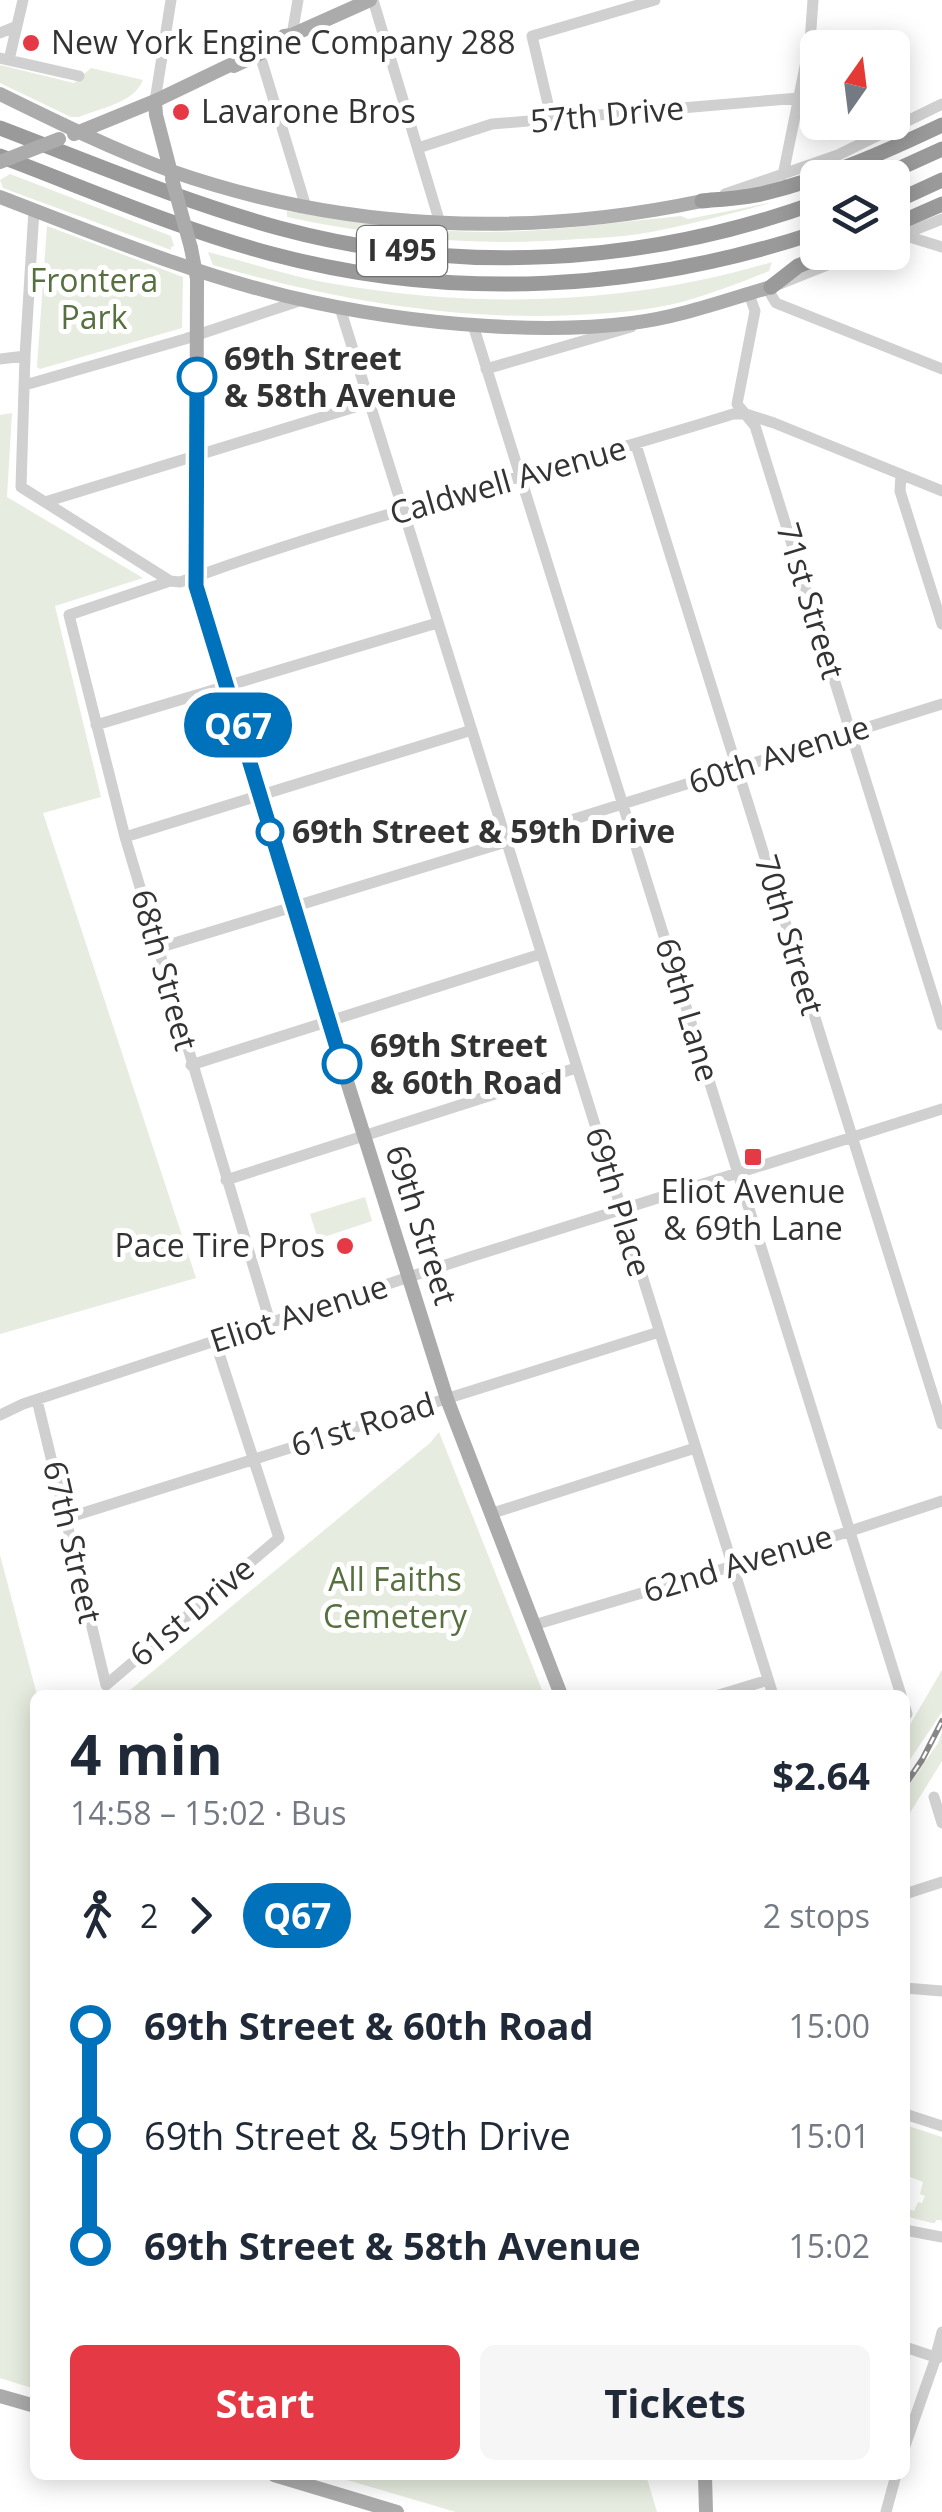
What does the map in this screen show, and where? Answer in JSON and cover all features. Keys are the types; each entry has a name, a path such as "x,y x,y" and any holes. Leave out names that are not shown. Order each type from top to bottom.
{"highway":[{"path":"702,201 762,194 800,182 867,159 942,125"},
{"name":"I 495","path":"0,128 250,220 320,238 429,254 538,257 612,252 684,241 800,208"},
{"path":"910,163 942,148"},
{"name":"I 495","path":"0,159 238,244 346,270 420,280 531,284 640,276 712,262 800,237"},
{"path":"910,195 942,180"},
{"path":"910,225 942,204"},
{"path":"769,287 800,265"}],"main road":[{"path":"230,65 232,60 287,34 371,0"},
{"path":"0,159 155,101 260,55 291,40 292,35"},
{"path":"0,94 171,174 306,207 368,217 518,224 635,214 702,201"},
{"name":"69th Street","path":"155,101 196,269 196,586 447,1399 559,1690"},
{"path":"0,197 196,269 302,300 405,318 473,325 582,328 658,319 769,287"},
{"path":"0,2396 30,2405"},
{"path":"291,2480 398,2512"},
{"path":"705,2480 706,2512"}],"street":[{"path":"23,0 5,59 79,76"},
{"name":"69th Street","path":"155,101 172,0"},
{"path":"292,35 298,0"},
{"path":"371,0 440,223"},
{"path":"783,175 810,42 813,0"},
{"path":"552,120 532,36 648,1"},
{"path":"0,33 17,26"},
{"path":"260,55 306,207"},
{"name":"57th Drive","path":"418,148 492,124 799,98"},
{"path":"702,201 838,154 942,104"},
{"path":"34,210 21,487 170,581"},
{"path":"910,229 942,219"},
{"path":"910,238 942,247"},
{"path":"813,270 769,287 776,302 942,369"},
{"name":"71st Street","path":"749,294 755,311 737,404 756,426 942,1025"},
{"path":"24,385 302,300"},
{"name":"69th Place","path":"340,308 771,1690"},
{"path":"486,369 658,319"},
{"name":"69th Lane","path":"473,325 899,1690"},
{"path":"0,358 25,356"},
{"path":"45,502 368,402"},
{"name":"Caldwell Avenue","path":"69,614 402,511 733,414 746,414"},
{"path":"746,414 942,491"},
{"name":"70th Street","path":"636,445 942,1424"},
{"path":"901,475 900,491 942,624"},
{"name":"68th Street","path":"69,614 124,837 270,1322"},
{"path":"96,724 437,623"},
{"name":"60th Avenue","path":"158,948 942,704"},
{"path":"124,837 472,730"},
{"path":"192,1065 541,954"},
{"path":"226,1180 576,1068"},
{"name":"Eliot Avenue","path":"0,1415 270,1322 942,1109"},
{"name":"61st Road","path":"67,1518 659,1332"},
{"path":"214,1341 253,1460"},
{"name":"67th Street","path":"37,1400 106,1685"},
{"path":"490,1514 696,1448"},
{"name":"61st Drive","path":"106,1685 279,1538 253,1460"},
{"name":"62nd Avenue","path":"534,1626 942,1500"},
{"path":"736,1690 768,1680"},
{"path":"934,1797 942,1823"},
{"path":"910,1892 942,1882"},
{"path":"910,1988 942,1990"},
{"path":"910,2116 942,2126"},
{"path":"910,2231 942,2237"},
{"path":"910,2433 938,2358 942,2332"},
{"path":"910,2349 938,2358"},
{"path":"886,2512 895,2480"}],"green space":[{"path":"0,65 74,83 91,68 143,80 124,99 71,117 0,83"},
{"path":"10,174 171,236 174,246 171,250 3,188 0,180"},
{"path":"774,202 639,234 540,241 432,239 287,217 287,211 412,228 511,232 681,216 688,219"},
{"name":"Frontera Park","path":"47,226 183,277 182,328 37,367"},
{"path":"208,252 334,284 499,299 664,287 772,262 769,271 669,305 530,316 438,311 347,297 213,265"},
{"path":"12,413 7,497 143,578 55,606 101,797 43,813 196,1278 0,1334 0,415"},
{"path":"365,1197 372,1221 318,1239 310,1214"},
{"name":"All Faiths Cemetery","path":"439,1432 542,1690 130,1690"},
{"path":"0,1555 36,1690 30,1690 30,2387 0,2378"},
{"path":"942,1670 942,1712 910,1760 910,1724"},
{"path":"942,1732 942,1761 910,1813 910,1784"},
{"path":"910,2127 942,2137 942,2224 941,2220 932,2223 910,2217 910,2210 914,2211 925,2196 920,2194 923,2182 910,2177"},
{"path":"347,2480 647,2480 657,2512 456,2512"}],"railway":[{"path":"910,1778 942,1721"}],"bus line":[{"name":"Q67","path":"197,377 196,586 342,1064"}],"place":[{"name":"New York Engine Company 288","path":"31,43"},
{"name":"Lavarone Bros","path":"181,112"},
{"name":"69th Street & 58th Avenue","path":"197,377"},
{"name":"69th Street & 59th Drive","path":"270,832"},
{"name":"69th Street & 60th Road","path":"342,1064"},
{"name":"Eliot Avenue & 69th Lane","path":"753,1157"},
{"name":"Pace Tire Pros","path":"345,1246"}]}
